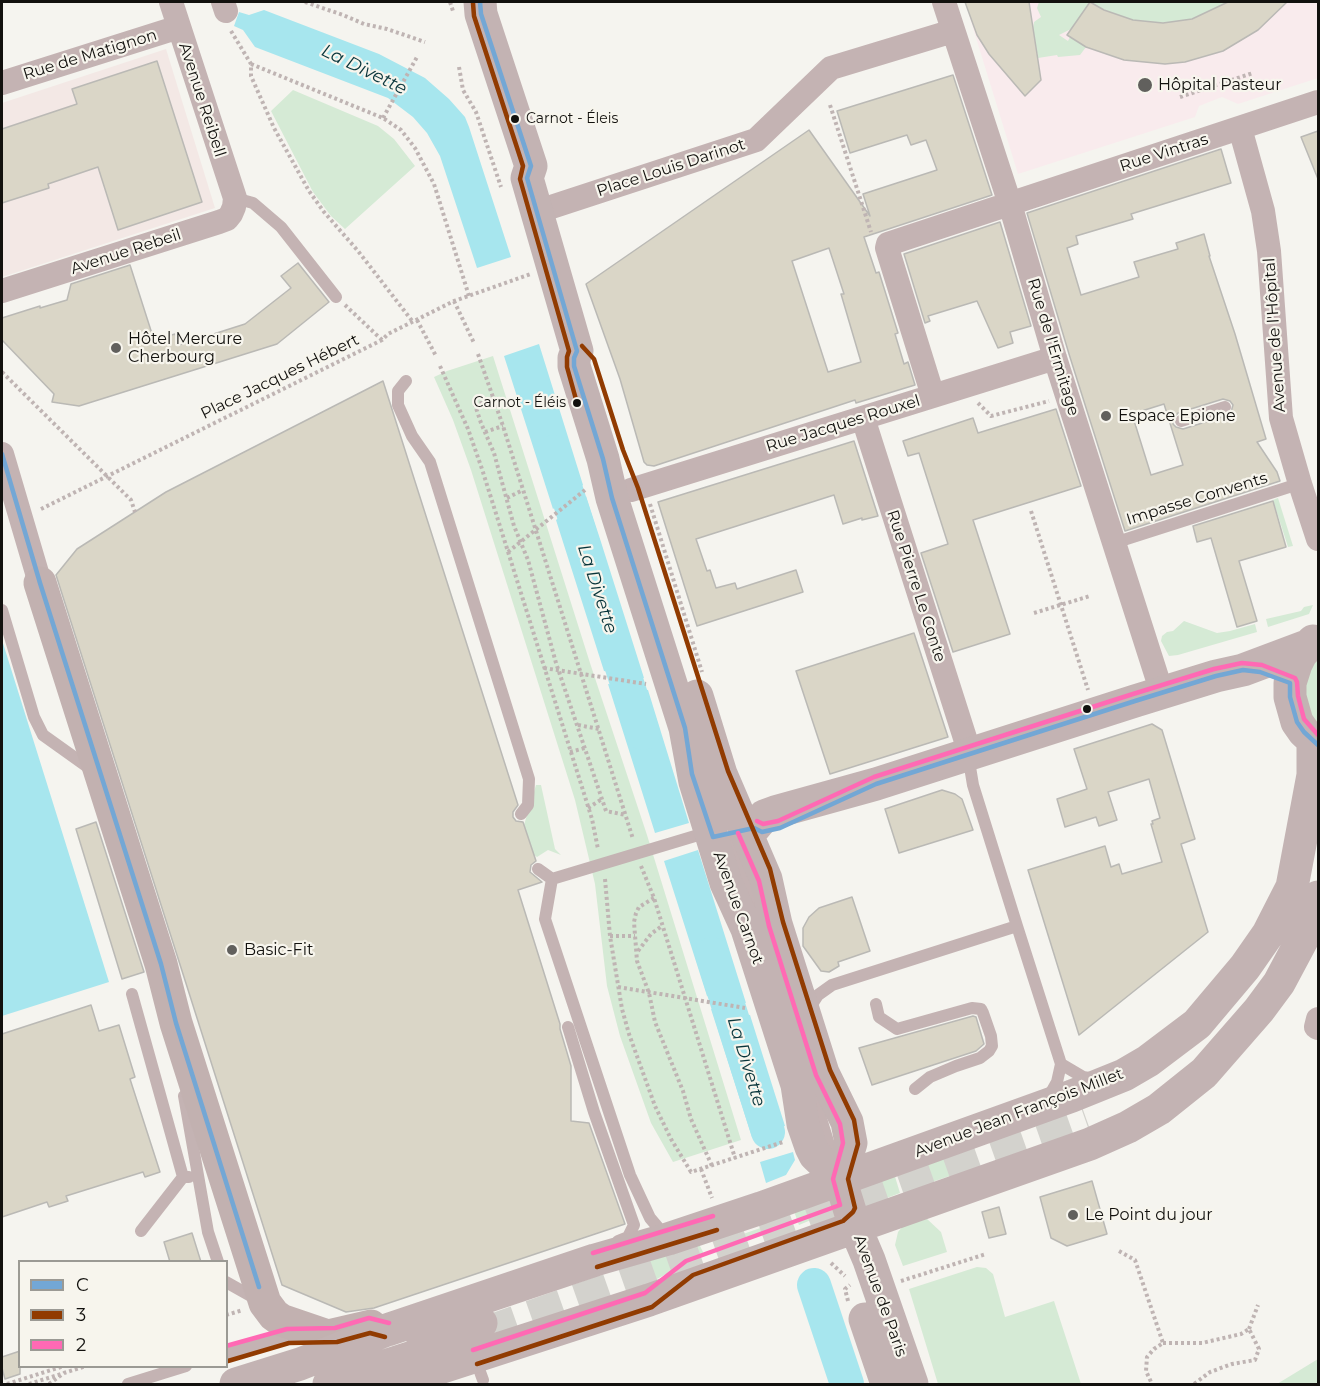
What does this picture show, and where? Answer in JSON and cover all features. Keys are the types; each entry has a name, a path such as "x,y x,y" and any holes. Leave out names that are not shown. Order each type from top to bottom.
{"main road":[{"path":"457,2 479,72 493,99 517,173 514,183"},
{"path":"480,2 531,166 514,183"},
{"path":"329,1384 481,1348 649,1300 787,1251 842,1213 851,1143 847,1122 824,1073 776,924 766,879 725,829 721,774 609,482 616,453 587,362 577,351 536,268 537,212 514,183"},
{"path":"725,829 762,832 794,823 876,784 1095,713 1243,670 1315,639"},
{"path":"1315,639 1296,664 1290,683 1290,697 1295,716 1304,732 1316,743"},
{"path":"1243,670 1260,672 1290,683"},
{"name":"Avenue Jean François Millet","path":"842,1213 1090,1144 1128,1127 1159,1109 1197,1078 1259,1010 1279,983 1303,938 1316,743"},
{"name":"Avenue Carnot","path":"725,829 726,883 747,929 797,1085 803,1124 811,1147 842,1213"},
{"path":"1259,1010 1212,1054 1192,1069 1134,1101 1085,1117 1168,1066 1205,1035 1262,972 1288,924 1291,908 1305,892"},
{"name":"Avenue Jean François Millet","path":"842,1213 1041,1107 1112,1080 1148,1061 1197,1024 1231,985 1268,934 1305,892"},
{"path":"236,1384 300,1364 387,1330 595,1260 761,1208 842,1213"},
{"path":"649,1300 689,1268 842,1213"},
{"name":"Avenue de Paris","path":"842,1213 848,1266 887,1384"},
{"name":"Avenue de Paris","path":"842,1213 869,1260 912,1384"},
{"path":"300,1364 325,1372 481,1348"},
{"path":"390,1384 481,1348"}],"street":[{"name":"Avenue Reibell","path":"171,2 234,213"},
{"name":"Rue de l'Ermitage","path":"944,2 1010,204 1055,358 1162,693"},
{"name":"Rue de Matignon","path":"2,83 179,27"},
{"name":"Place Louis Darinot","path":"537,212 756,140 831,68 953,32"},
{"name":"Rue Vintras","path":"933,396 887,248 888,244 1318,102"},
{"name":"Avenue de l'Hôpital","path":"1240,128 1263,211 1269,251 1281,418 1318,539"},
{"name":"Avenue Rebeil","path":"2,291 219,222 234,213"},
{"name":"Rue Jacques Rouxel","path":"609,482 862,418 1055,358"},
{"name":"Rue Pierre Le Conte","path":"862,418 965,738 968,754"},
{"path":"2,454 40,583 161,964 181,1041 265,1303 281,1320 327,1336 370,1325 387,1330"},
{"path":"1318,1019 1316,1027 1318,1028"}],"lane":[{"path":"467,2 490,74 507,89"},
{"path":"234,213 253,203 281,227 336,297"},
{"path":"406,381 398,391 398,405 412,436 430,462 529,779 528,805 521,814"},
{"path":"1181,421 1225,406"},
{"name":"Impasse Convents","path":"1114,543 1289,488"},
{"path":"2,610 34,717 43,735 102,778"},
{"path":"968,754 973,784 1061,1064 1058,1082 1041,1107"},
{"path":"552,879 725,829 746,877 842,1213"},
{"path":"538,869 552,879"},
{"path":"552,879 545,919 630,1175 650,1218 668,1239"},
{"path":"806,1016 818,995 825,989 1017,926"},
{"path":"132,994 183,1177"},
{"path":"876,1004 879,1017 897,1029 972,1008 981,1009 983,1013 991,1036 992,1046 989,1051 980,1058 930,1077 915,1089"},
{"path":"568,1027 594,1112 634,1225 628,1237 611,1244 595,1260"},
{"path":"181,1041 181,1079 207,1232 217,1260"},
{"path":"1061,1064 1083,1077 1112,1080"},
{"path":"183,1177 198,1177"},
{"path":"141,1231 183,1177"},
{"path":"228,1283 265,1303"},
{"path":"228,1353 288,1336 327,1336"},
{"path":"128,1384 180,1368"}],"path":[{"path":"304,2 364,24 387,29 424,42"},
{"path":"224,6 229,28 251,64 251,76 274,128 309,191 415,321 436,357"},
{"path":"382,118 417,57"},
{"path":"251,64 382,118 401,130 415,147 434,184 469,296"},
{"path":"459,67 463,90 514,183"},
{"path":"1180,97 1253,73"},
{"path":"830,105 873,238"},
{"name":"Place Jacques Hébert","path":"21,517 382,340 388,334 454,301 536,268"},
{"path":"336,297 382,340"},
{"path":"454,301 474,343"},
{"path":"478,354 524,490 634,844"},
{"path":"440,366 468,429 588,808 600,854"},
{"path":"2,372 131,500 135,512"},
{"path":"976,399 991,416 1059,398"},
{"path":"494,399 476,405 528,560 559,670 606,812 626,815"},
{"path":"485,432 503,426"},
{"path":"508,552 540,525 609,482"},
{"path":"507,498 524,490"},
{"path":"1031,511 1095,713"},
{"path":"1034,613 1090,596"},
{"path":"543,668 651,685"},
{"path":"578,725 599,729"},
{"path":"570,752 585,748"},
{"path":"588,808 602,799"},
{"path":"640,862 654,898 735,1158"},
{"path":"604,875 618,987 629,1034 655,1106 671,1139 692,1172 787,1140"},
{"path":"654,898 639,907 634,922 637,960 649,993 655,1022 683,1091 691,1119 712,1166"},
{"path":"637,952 651,934 662,926"},
{"path":"610,936 634,936"},
{"path":"618,987 747,1009"},
{"path":"700,1169 716,1207"},
{"path":"1119,1251 1136,1260 1163,1343"},
{"path":"900,1281 986,1254"},
{"path":"1152,1384 1146,1371 1147,1357 1154,1348 1163,1343 1202,1343 1241,1334 1249,1329 1258,1305"},
{"path":"1194,1384 1210,1372 1232,1364 1255,1360 1259,1349 1249,1329"},
{"path":"7,1384 58,1368"},
{"path":"29,1384 80,1368"},
{"path":"49,1384 64,1373"}],"shaded area":[{"name":"Hôpital Pasteur","path":"965,2 1318,2 1318,78 1238,104 1222,97 1199,106 1195,117 1018,174"},
{"path":"166,49 215,208 2,277 2,103"}],"green space":[{"path":"1039,2 1090,2 1071,29 1059,35 1068,41 1070,37 1086,47 1080,55 1038,58 1033,28 1034,22 1041,17 1037,8"},
{"path":"1090,2 1228,2 1192,19 1163,23 1133,20"},
{"path":"293,90 378,126 394,139 415,166 345,229 331,216 313,192 271,111"},
{"path":"493,356 647,835 741,1140 673,1162 651,1123 620,1036 607,986 595,884 575,800 471,470 434,377"},
{"path":"1278,498 1293,546 1288,547 1273,500"},
{"path":"1313,605 1309,614 1268,627 1266,619 1301,611 1304,607"},
{"path":"1184,621 1217,633 1255,624 1257,632 1169,656 1161,641 1162,636 1173,631"},
{"path":"1318,654 1318,730 1308,715 1304,679"},
{"path":"536,785 541,785 555,849 561,855 548,850 537,857 534,855 524,825"},
{"path":"945,1152 953,1175 911,1189 903,1167"},
{"path":"893,1170 900,1193 887,1198 880,1197 873,1192 873,1184"},
{"path":"814,1204 817,1211 816,1216 799,1225 792,1206"},
{"path":"926,1218 941,1232 947,1252 903,1266 895,1245 898,1232 903,1226"},
{"path":"784,1220 786,1227 720,1250 711,1235 728,1229 743,1234"},
{"path":"697,1240 704,1254 655,1280 647,1257"},
{"path":"977,1267 986,1268 993,1274 1005,1317 1054,1301 1081,1384 938,1384 909,1289"},
{"path":"1318,1359 1318,1384 1277,1384"}],"water":[{"path":"264,10 379,54 425,78 449,99 465,117 469,127 511,257 477,268 440,156 427,133 413,117 388,98 255,47 243,30 234,26 239,12 249,15"},
{"path":"539,344 583,485 553,509 504,356"},
{"path":"586,496 644,678 604,671 556,520"},
{"path":"2,640 109,982 2,1016"},
{"path":"608,684 648,690 689,823 655,833"},
{"path":"698,850 746,1003 707,996 664,861"},
{"path":"711,1009 750,1015 785,1126 752,1137"},
{"path":"793,1152 795,1160 786,1175 766,1183 760,1162"}],"building":[{"path":"965,2 1029,2 1041,80 1025,96 989,54 977,35"},
{"path":"1090,2 1104,10 1133,20 1163,23 1192,19 1228,2 1287,2 1258,30 1223,51 1185,62 1165,64 1124,60 1086,47 1067,35"},
{"path":"157,61 202,202 118,230 98,167 48,184 49,188 2,203 2,129 77,104 72,89"},
{"path":"953,75 992,195 864,237 876,273 879,272 898,333 895,334 904,364 908,362 915,385 856,403 855,400 654,466 647,465 644,462 620,379 586,284 809,130 870,216 863,194 937,170 926,140 911,145 907,135 850,153 837,111","holes":["829,248 844,294 841,294 861,362 828,372 792,261"]},
{"path":"1318,131 1318,179 1301,137"},
{"path":"1221,149 1231,183 1131,214 1133,219 1076,236 1078,244 1067,248 1081,295 1139,277 1134,262 1178,249 1176,243 1204,234 1266,439 1257,442 1277,472 1280,481 1125,531 1027,213","holes":["1223,399 1230,401 1233,405 1228,415 1183,429 1173,424 1173,419 1178,413","1164,404 1183,465 1151,475 1132,414"]},
{"path":"1000,222 1031,326 1010,332 1013,343 998,348 977,301 928,316 930,321 925,323 904,254"},
{"name":"Hôtel Mercure Cherbourg","path":"298,263 329,302 277,344 79,406 52,402 54,394 2,340 2,318 67,300 71,284 130,265 154,340 175,334 179,345 245,324 291,288 281,276"},
{"path":"383,381 518,805 513,812 513,817 516,821 523,822 536,861 531,865 530,872 542,882 518,890 571,1066 571,1121 589,1123 625,1224 374,1308 346,1312 282,1285 56,575 77,549 166,492"},
{"path":"1056,409 1081,486 973,520 1010,634 953,652 921,553 948,544 919,453 908,456 903,441 973,418 978,433"},
{"path":"854,441 878,516 843,524 834,495 696,539 707,571 710,570 716,588 735,583 737,589 796,570 803,592 697,626 658,502"},
{"path":"1273,501 1286,547 1239,561 1257,621 1237,627 1211,538 1197,542 1193,526"},
{"path":"914,633 948,737 830,774 796,671"},
{"path":"1152,724 1162,730 1195,839 1181,844 1208,932 1079,1035 1028,870 1105,846 1111,867 1119,864 1122,874 1162,862 1151,824 1153,824 1152,821 1160,818 1149,779 1108,792 1117,820 1099,826 1096,817 1065,827 1057,799 1087,789 1074,749"},
{"path":"942,790 962,799 973,830 899,853 885,809"},
{"path":"96,822 144,972 122,979 76,829"},
{"path":"852,897 870,951 838,962 839,966 829,972 821,971 803,946 803,928 809,917 819,908"},
{"path":"91,1005 99,1031 119,1025 135,1077 130,1079 160,1172 145,1177 143,1172 66,1196 68,1201 49,1207 47,1202 2,1217 2,1034"},
{"path":"976,1017 984,1044 976,1051 872,1085 859,1048"},
{"name":"Le Point du jour","path":"1092,1181 1107,1234 1067,1246 1051,1238 1040,1197"},
{"path":"999,1207 1006,1234 989,1238 982,1212"},
{"path":"192,1233 200,1260 169,1260 164,1242"},
{"path":"18,1352 20,1374 5,1379 2,1357"}],"waterway":[{"name":"La Divette","path":"554,452 586,553"},
{"name":"La Divette","path":"610,630 643,733"},
{"name":"La Divette","path":"712,954 768,1132"},
{"name":"La Divette","path":"814,1285 847,1384"}],"tunnel":[{"path":"485,1333 1087,1121"}],"transit line":[{"name":"C","path":"480,2 481,14 531,166 527,178 577,351 574,366 603,459 612,498 685,728 692,774 713,837 754,828"},
{"name":"3","path":"473,3 474,16 523,166 520,179 569,351 567,367 577,403"},
{"name":"3","path":"477,1364 652,1307 693,1275 843,1221 855,1208 848,1179 858,1144 854,1120 830,1070 783,922 770,869 728,771 638,488 623,450 594,359 582,346"},
{"name":"C","path":"2,454 259,1287"},
{"name":"2","path":"757,821 763,824 778,821 874,777 1133,694 1214,669 1242,663 1262,665 1295,678 1304,719 1318,735"},
{"name":"C","path":"754,828 762,832 780,828 876,784 1135,701 1243,670 1260,672 1290,683 1290,697 1297,722 1318,745"},
{"name":"2","path":"473,1350 645,1293 686,1261 840,1205 833,1179 843,1143 840,1124 816,1075 769,926 759,881 738,833"},
{"name":"2","path":"593,1253 713,1216"},
{"name":"3","path":"597,1267 717,1230"},
{"name":"2","path":"228,1345 287,1329 335,1328 369,1318 389,1323"},
{"name":"3","path":"228,1361 289,1343 337,1342 370,1333 385,1337"}],"place":[{"name":"Hôpital Pasteur","path":"1145,85"},
{"name":"Carnot - Éleis","path":"515,119"},
{"name":"Hôtel Mercure Cherbourg","path":"116,348"},
{"name":"Carnot - Éléis","path":"577,403"},
{"name":"Espace Epione","path":"1106,416"},
{"name":"Basic-Fit","path":"232,950"},
{"name":"Le Point du jour","path":"1073,1215"}]}
